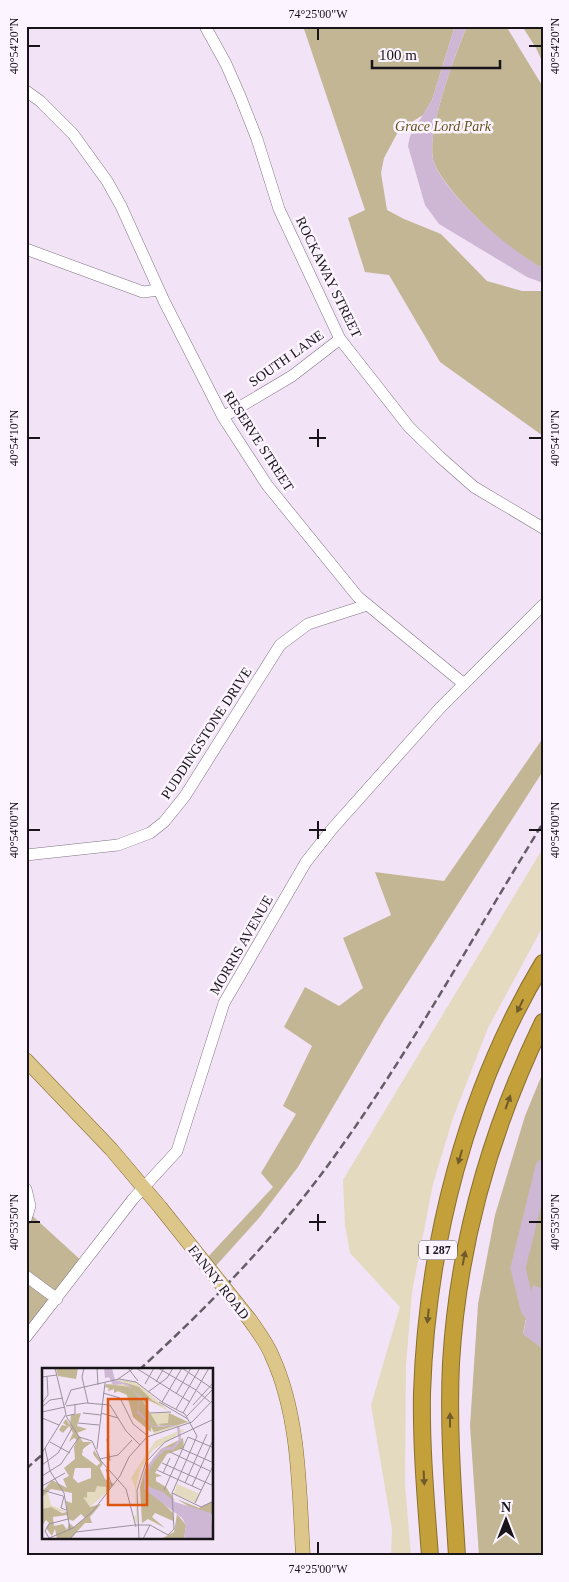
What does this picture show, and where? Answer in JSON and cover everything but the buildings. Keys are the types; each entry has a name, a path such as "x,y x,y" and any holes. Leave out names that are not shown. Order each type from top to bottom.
{"highway":[{"name":"I 287","path":"430,1556 423,1457 422,1394 429,1306 440,1236 457,1166 477,1106 510,1025 543,963"},
{"name":"I 287","path":"457,1556 451,1456 450,1394 454,1332 462,1270 474,1210 490,1151 511,1093 543,1022"}],"main road":[{"name":"FANNY ROAD","path":"26,1060 111,1149 144,1187 250,1320 272,1356 282,1382 295,1448 303,1556"}],"street":[{"name":"ROCKAWAY STREET","path":"205,26 226,64 240,96 257,139 279,209 340,339 409,427 440,457 474,487 543,528"},
{"name":"RESERVE STREET","path":"26,91 40,101 72,134 107,181 121,206 159,290 224,417 273,493 358,597 464,684"},
{"path":"26,250 143,292 159,290"},
{"name":"SOUTH LANE","path":"224,417 292,376 340,339"},
{"name":"PUDDINGSTONE DRIVE","path":"26,855 118,845 150,832 164,822 185,796 280,645 308,624 367,605"},
{"name":"MORRIS AVENUE","path":"26,1337 144,1187 170,1161 179,1146 224,1003 306,862 332,829 464,684 543,605"},
{"path":"26,1188 30,1206 26,1219"},
{"path":"26,1276 57,1299"}],"shaded area":[{"path":"455,26 467,26 443,92 434,130 433,159 439,173 449,188 463,204 497,236 543,268 543,283 527,277 439,224 425,205 408,146 410,136 432,100"},
{"path":"543,848 543,926 488,1028 453,1118 433,1184 412,1292 406,1365 405,1484 411,1556 391,1556 392,1529 371,1405 400,1307 350,1253 345,1225 343,1180"},
{"path":"533,1285 543,1289 543,1349 523,1334"}],"green space":[{"path":"303,26 455,26 432,100 423,115 399,130 384,158 381,173 387,210 441,234 487,281 522,291 543,291 543,436 440,362 389,275 365,272 348,218 365,210"},
{"name":"Grace Lord Park","path":"467,26 506,26 543,87 543,268 519,255 470,211 446,183 433,159 432,146 438,111 449,73"},
{"path":"522,26 543,26 543,63 536,48"},
{"path":"543,738 543,771 385,1018 298,1167 259,1218 214,1268 206,1259 273,1187 261,1173 296,1114 283,1106 312,1046 284,1027 305,987 339,1006 363,988 343,938 391,915 375,872 444,881"},
{"path":"543,1072 543,1289 533,1286 523,1333 543,1349 543,1556 479,1556 470,1426 478,1304 495,1215 525,1116"},
{"path":"26,1210 84,1263 26,1329"}],"waterway":[{"path":"543,1167 518,1268 528,1309 543,1328"}],"railway":[{"path":"141,1368 237,1274 283,1222 326,1168 384,1084 543,823"},
{"path":"26,1469 42,1455"}]}
